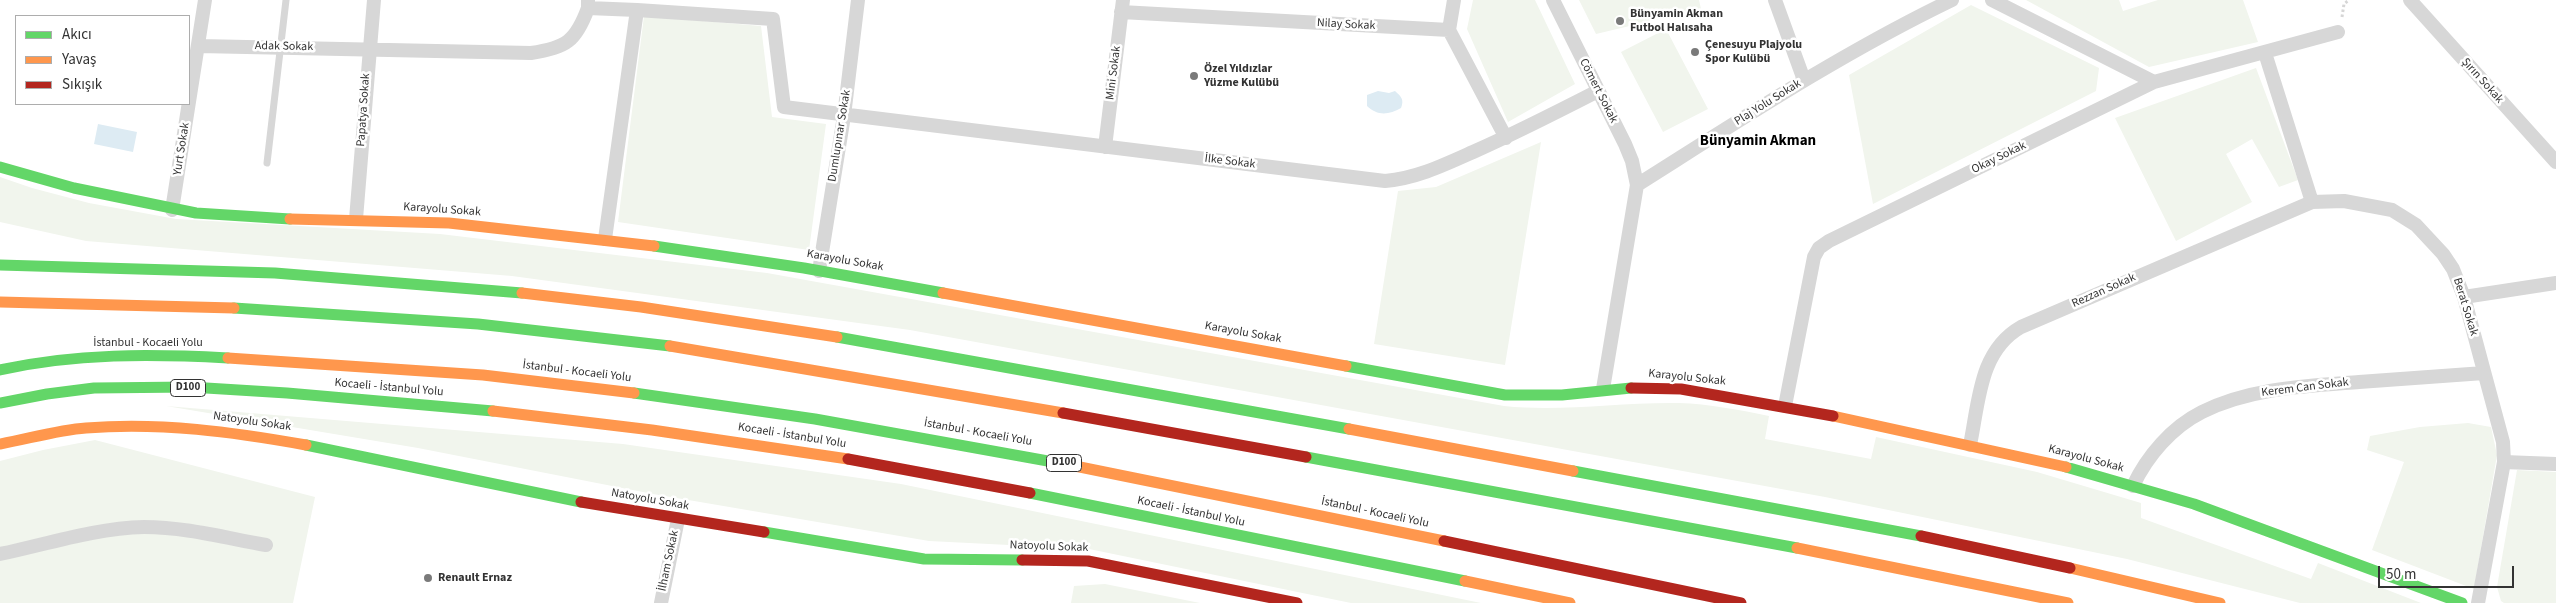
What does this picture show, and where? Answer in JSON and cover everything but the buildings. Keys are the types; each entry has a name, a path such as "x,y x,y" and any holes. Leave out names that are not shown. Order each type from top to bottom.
{"main road":[{"name":"Karayolu Sokak","path":"0,167 74,188 172,210 258,218 356,219 450,223 606,239 819,271 1505,395 1562,395 1602,389 1666,388 1785,406 2054,464 2133,486 2194,504 2462,603"},
{"path":"0,265 153,267 314,276 541,296 734,320 1003,365 1816,515 2120,578 2220,603"},
{"path":"0,302 263,309 395,317 550,331 649,344 756,360 1175,432 1838,556 2068,603"},
{"name":"İstanbul - Kocaeli Yolu","path":"0,370 44,360 126,355 297,361 613,389 830,420 1036,457 1741,603"},
{"name":"Kocaeli - İstanbul Yolu","path":"0,403 91,389 126,387 202,388 442,406 622,425 800,450 924,472 1570,603"},
{"name":"Natoyolu Sokak","path":"0,444 84,428 147,425 196,428 289,441 515,489 678,519 924,559 1088,561 1297,603"}],"street":[{"name":"Yurt Sokak","path":"190,105 206,0"},
{"name":"Papatya Sokak","path":"356,219 368,48 374,0"},
{"name":"Dumlupınar Sokak","path":"819,271 844,116 858,0"},
{"path":"1454,0 1448,30 1506,138"},
{"name":"Cömert Sokak","path":"1553,0 1632,161 1637,185"},
{"path":"1775,0 1804,80"},
{"name":"Plaj Yolu Sokak","path":"1637,185 1804,80 1895,27 1952,0"},
{"path":"1992,0 2154,82"},
{"name":"Şırın Sokak","path":"2410,0 2556,162"},
{"name":"Adak Sokak","path":"200,46 368,48 531,53 545,51 568,43 576,35 588,4"},
{"path":"588,4 637,10 606,239"},
{"name":"Nilay Sokak","path":"1122,6 1448,30"},
{"name":"Mini Sokak","path":"1105,147 1122,6"},
{"name":"İlke Sokak","path":"637,10 773,19 784,107 844,116 1385,181 1418,176 1506,138 1598,91"},
{"name":"Okay Sokak","path":"1785,406 1814,256 1819,248 1829,241 2154,82 2338,32"},
{"path":"2265,52 2312,202"},
{"name":"Yurt Sokak","path":"172,210 190,105"},
{"path":"1602,389 1637,185"},
{"name":"Berat Sokak","path":"2312,202 2344,201 2367,204 2392,210 2405,216 2443,254 2454,269 2464,297 2503,442 2504,462 2478,603"},
{"name":"Rezzan Sokak","path":"1970,445 1988,360 2001,341 2010,333 2312,202"},
{"path":"2464,297 2556,283"},
{"name":"Kerem Can Sokak","path":"2133,486 2145,462 2154,451 2186,422 2201,412 2247,396 2310,386 2484,373"},
{"path":"2504,462 2556,464"},
{"name":"İlham Sokak","path":"660,603 678,519"},
{"path":"0,554 98,533 142,527 187,530 266,545"}],"lane":[{"path":"268,163 286,0"}],"path":[{"path":"2344,4 2349,0"}],"shaded area":[{"path":"1473,0 1535,0 1575,84 1508,122 1467,29"},
{"name":"Bünyamin Akman Futbol Halısaha","path":"1579,0 1699,0 1701,9 1596,34"},
{"path":"2026,0 2119,0 2123,11 2158,0 2243,0 2258,42 2149,67"},
{"path":"1971,5 2099,68 2096,91 1873,204 1849,75"},
{"path":"644,16 761,26 772,117 826,124 809,250 618,222"},
{"path":"1666,29 1708,109 1663,132 1621,52"},
{"path":"2256,68 2298,180 2279,187 2252,139 2226,154 2252,202 2176,241 2115,118"},
{"path":"1378,91 1389,93 1395,91 1402,99 1401,108 1392,112 1375,112 1367,106 1367,95"},
{"path":"98,124 137,132 133,152 94,144"},
{"path":"1541,142 1505,365 1374,344 1398,191 1436,187"},
{"path":"0,177 32,188 89,203 176,219 440,234 767,273 1504,406 1548,408 1679,403 1736,410 1769,416 1765,439 1871,459 1876,437 2037,472 2141,503 2141,518 2311,579 2318,563 2421,603 2300,603 2127,559 1825,497 910,330 512,276 86,241 0,222"},
{"path":"166,406 623,444 901,484 1481,603 1351,603 1089,549 929,541 653,494 418,448"},
{"path":"2468,423 2491,427 2497,455 2474,589 2372,550 2404,462 2367,450 2370,436 2420,427"},
{"path":"95,440 315,497 293,603 0,603 0,461"},
{"path":"2517,470 2556,472 2556,603 2504,603 2501,601 2497,587"},
{"path":"1105,584 1200,603 1071,603 1074,586"}],"traffic: fast":[{"path":"0,167 74,188 196,213 290,219"},
{"path":"654,246 804,268 943,293"},
{"path":"0,265 275,273 522,293"},
{"path":"234,308 478,324 670,346"},
{"path":"837,337 1349,429"},
{"path":"0,370 57,360 114,356 228,358"},
{"path":"1346,366 1505,395 1562,395 1631,388"},
{"path":"0,403 94,388 190,387 287,393 493,411"},
{"path":"634,393 815,419 1070,465"},
{"path":"306,445 581,502"},
{"path":"1306,457 1797,548"},
{"path":"2066,467 2194,504 2462,603"},
{"path":"1573,471 1921,536"},
{"path":"1030,493 1465,581"},
{"path":"764,532 924,559 1022,560"}],"traffic: slow":[{"path":"290,219 449,223 654,246"},
{"path":"522,293 641,307 837,337"},
{"path":"943,293 1346,366"},
{"path":"0,302 234,308"},
{"path":"670,346 1063,413"},
{"path":"228,358 483,375 634,393"},
{"path":"493,411 652,430 848,459"},
{"path":"1833,416 2066,467"},
{"path":"0,444 75,429 142,426 224,432 306,445"},
{"path":"1349,429 1573,471"},
{"path":"1070,465 1444,541"},
{"path":"1797,548 2068,603"},
{"path":"2070,568 2220,603"},
{"path":"1465,581 1570,603"}],"traffic: jam":[{"path":"1631,388 1681,389 1833,416"},
{"path":"1063,413 1306,457"},
{"path":"848,459 1030,493"},
{"path":"581,502 764,532"},
{"path":"1921,536 2070,568"},
{"path":"1444,541 1741,603"},
{"path":"1022,560 1088,561 1297,603"}],"place":[{"name":"Bünyamin Akman Futbol Halısaha","path":"1620,21"},
{"name":"Çenesuyu Plajyolu Spor Kulübü","path":"1695,52"},
{"name":"Özel Yıldızlar Yüzme Kulübü","path":"1194,76"},
{"name":"Renault Ernaz","path":"428,578"}],"district":[{"name":"Bünyamin Akman","path":"1758,142"}]}
